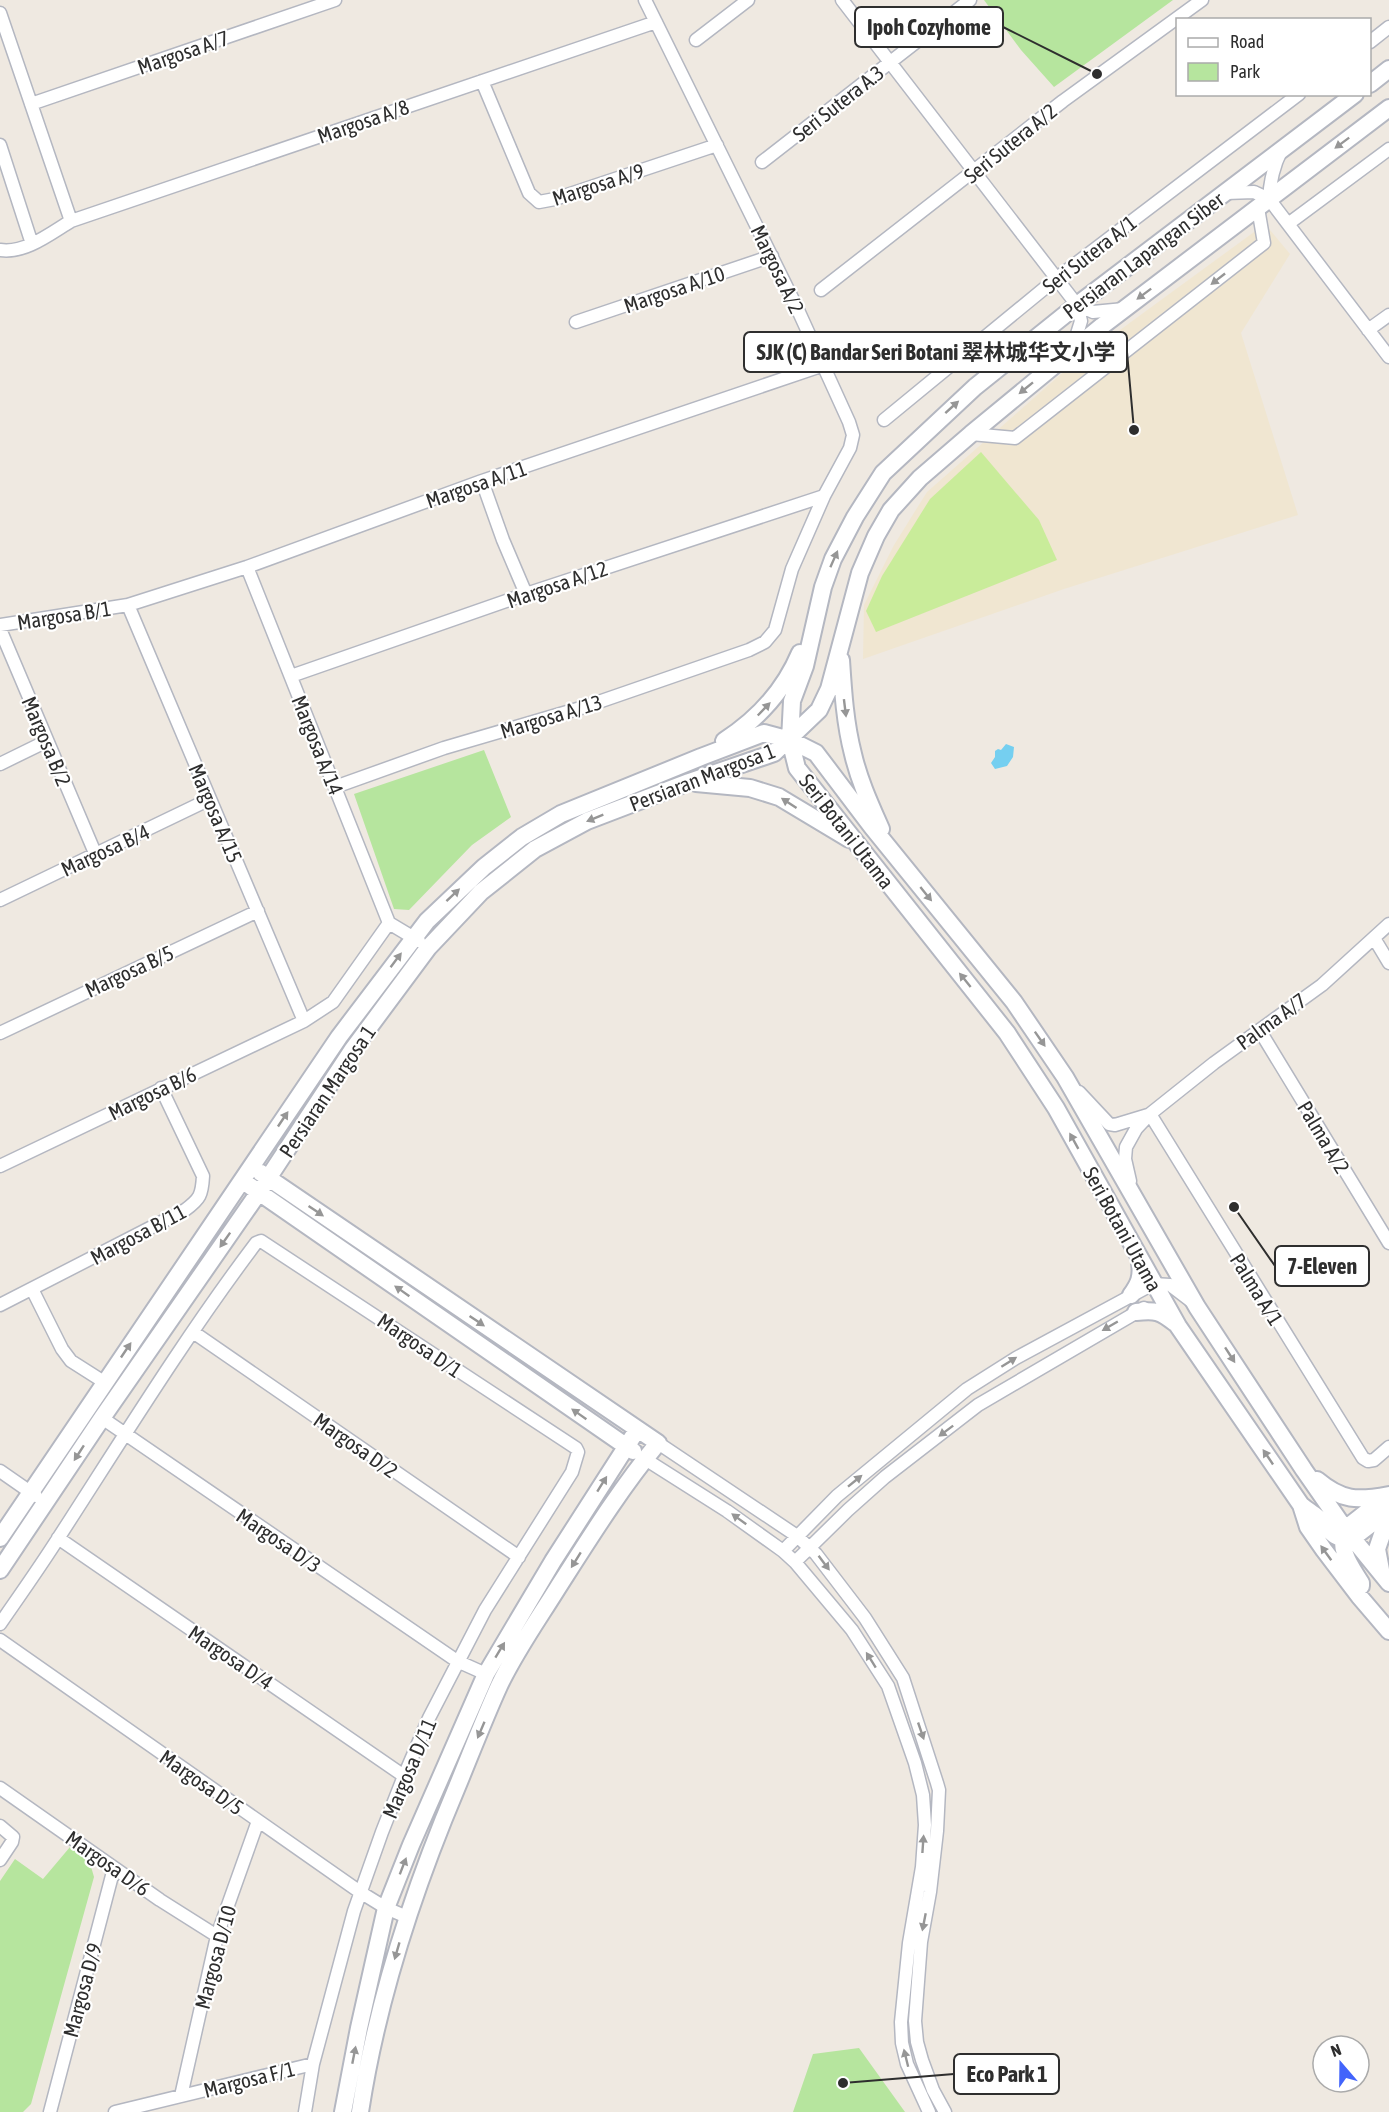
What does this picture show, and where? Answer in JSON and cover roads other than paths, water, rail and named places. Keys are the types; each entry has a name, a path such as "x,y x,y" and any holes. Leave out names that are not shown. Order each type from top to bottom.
{"street":[{"name":"Margosa A/7","path":"31,104 312,4 335,0"},
{"name":"Margosa A/2","path":"645,0 772,256 824,365 853,435 850,448 824,496 792,570 775,630 765,642"},
{"path":"696,40 748,0"},
{"path":"842,0 1077,304 1093,312 1125,309"},
{"name":"Seri Sutera A.3","path":"762,162 970,0"},
{"name":"Seri Sutera A/2","path":"1177,18 1202,0"},
{"path":"0,13 71,221"},
{"name":"Seri Sutera A/2","path":"821,290 1063,101 1176,19"},
{"name":"Margosa A/8","path":"0,250 12,250 32,244 71,221 656,22"},
{"path":"1371,41 1389,27"},
{"path":"1371,83 1389,69"},
{"name":"Margosa A/9","path":"482,81 530,193 539,202 555,199 717,145"},
{"name":"Seri Sutera A/1","path":"884,420 1057,278 1296,96"},
{"name":"Persiaran Lapangan Siber","path":"790,740 792,701 805,666 823,587 833,560 855,517 883,473 975,387 1077,304 1352,96"},
{"name":"Persiaran Lapangan Siber","path":"790,740 819,710 829,688 860,573 876,536 891,510 920,478 1071,351 1389,108"},
{"path":"0,145 32,244"},
{"path":"971,434 1015,438 1264,243 1263,203 1274,166 1282,149"},
{"path":"1288,224 1389,149"},
{"path":"1225,193 1254,192 1263,203 1288,224 1389,357"},
{"name":"Margosa A/10","path":"576,322 772,256"},
{"path":"1071,351 1080,321 1077,304"},
{"path":"1368,330 1389,315"},
{"name":"Margosa A/11","path":"129,605 247,567 482,481 824,365"},
{"path":"482,481 503,540 526,594"},
{"name":"Margosa A/12","path":"291,676 526,594 824,496"},
{"name":"Margosa A/14","path":"247,567 389,923"},
{"name":"Margosa B/1","path":"0,627 129,605"},
{"name":"Margosa A/15","path":"129,605 304,1021"},
{"path":"701,757 747,726 774,699 795,666 817,615"},
{"name":"Margosa B/2","path":"0,627 95,853"},
{"name":"Margosa A/13","path":"335,787 444,748 584,707 749,650 765,642"},
{"path":"840,650 845,711 853,754 864,789 889,849"},
{"name":"Persiaran Margosa 1","path":"0,1538 339,1037 413,938 450,897 522,837 561,814 764,734 790,740"},
{"name":"Persiaran Margosa 1","path":"0,1570 102,1418 255,1198 353,1049 428,948 481,892 535,849 587,821 774,753 790,740"},
{"name":"Seri Botani Utama","path":"790,740 797,768 1007,1033 1056,1108 1140,1260 1162,1289 1178,1326 1301,1505 1308,1527 1359,1596 1389,1631"},
{"name":"Seri Botani Utama","path":"790,740 816,753 889,849 1014,1002 1065,1077 1197,1306 1347,1535 1386,1579"},
{"path":"0,764 47,741"},
{"path":"689,782 750,788 779,797 857,844"},
{"name":"Margosa B/4","path":"0,900 210,799"},
{"name":"Margosa B/5","path":"0,1033 258,911"},
{"path":"389,923 428,948"},
{"name":"Margosa B/6","path":"0,1166 304,1021 333,1002 389,923"},
{"name":"Palma A/7","path":"1138,1202 1128,1175 1125,1159 1126,1147 1136,1130 1150,1114 1215,1063 1322,985 1389,924"},
{"path":"1374,938 1389,963"},
{"name":"Palma A/2","path":"1260,1031 1389,1243"},
{"name":"Palma A/7","path":"1065,1077 1109,1125 1150,1114"},
{"name":"Margosa B/11","path":"0,1305 185,1210 198,1200 202,1188 202,1176 160,1088"},
{"name":"Palma A/1","path":"1150,1114 1363,1458 1368,1461 1374,1460 1389,1447"},
{"path":"280,1159 280,1172 286,1190"},
{"path":"246,1174 268,1178 637,1430 797,1536 810,1547 866,1618 903,1678 939,1790 930,1892 921,1941 915,2021 922,2060 933,2091 945,2112"},
{"path":"246,1174 255,1198 276,1205 783,1551 795,1562 852,1630 888,1686 915,1763 923,1795 925,1825 922,1867 909,1943 901,2022 902,2043 907,2064 929,2112"},
{"name":"Margosa D/1","path":"193,1332 256,1243 261,1241 576,1448 578,1452"},
{"path":"795,1562 848,1509 885,1477 978,1405 1136,1312 1162,1289 1169,1257"},
{"path":"1131,1295 1140,1282 1142,1274 1140,1260"},
{"path":"32,1289 62,1349 71,1361 104,1382"},
{"path":"783,1551 837,1496 967,1389 1016,1358 1131,1295 1162,1289 1197,1306"},
{"path":"1136,1312 1163,1313 1178,1326"},
{"path":"0,1624 193,1332"},
{"name":"Margosa D/2","path":"193,1332 519,1557"},
{"path":"967,1389 978,1405"},
{"name":"Margosa D/3","path":"102,1418 458,1661 486,1674"},
{"path":"343,2112 358,2028 386,1908 411,1845 486,1674 553,1561 637,1430"},
{"path":"360,2112 365,2077 395,1955 407,1917 429,1851 500,1685 524,1641 601,1520 658,1443"},
{"name":"Margosa D/11","path":"305,2112 314,2064 360,1892 404,1776 429,1718 485,1610 572,1472 578,1452"},
{"path":"1304,1470 1328,1490 1347,1499 1389,1495"},
{"path":"1,1474 47,1503"},
{"path":"1359,1596 1361,1583 1347,1560 1347,1535 1389,1495"},
{"path":"837,1496 848,1509"},
{"path":"1301,1505 1317,1517 1330,1533 1347,1535 1389,1512"},
{"path":"1386,1579 1377,1550 1389,1512"},
{"name":"Margosa D/4","path":"58,1538 404,1776"},
{"name":"Margosa D/5","path":"0,1641 360,1892 386,1908 407,1917"},
{"path":"915,1763 930,1758"},
{"name":"Margosa D/6","path":"0,1788 160,1900 218,1936"},
{"path":"923,1795 939,1790"},
{"name":"Margosa D/10","path":"181,2096 218,1936 258,1821"},
{"path":"0,1826 13,1837 0,1860"},
{"name":"Margosa D/9","path":"50,2112 114,1868"},
{"name":"Margosa F/1","path":"115,2112 314,2064"}],"water":[{"path":"1006,744 1014,747 1013,757 1007,766 995,769 991,763 995,757 995,751 1001,750"}],"place":[{"name":"Ipoh Cozyhome","path":"1097,74"},
{"name":"SJK (C) Bandar Seri Botani 翠林城华文小学","path":"1134,430"},
{"name":"7-Eleven","path":"1234,1207"},
{"name":"Eco Park 1","path":"843,2083"}]}
